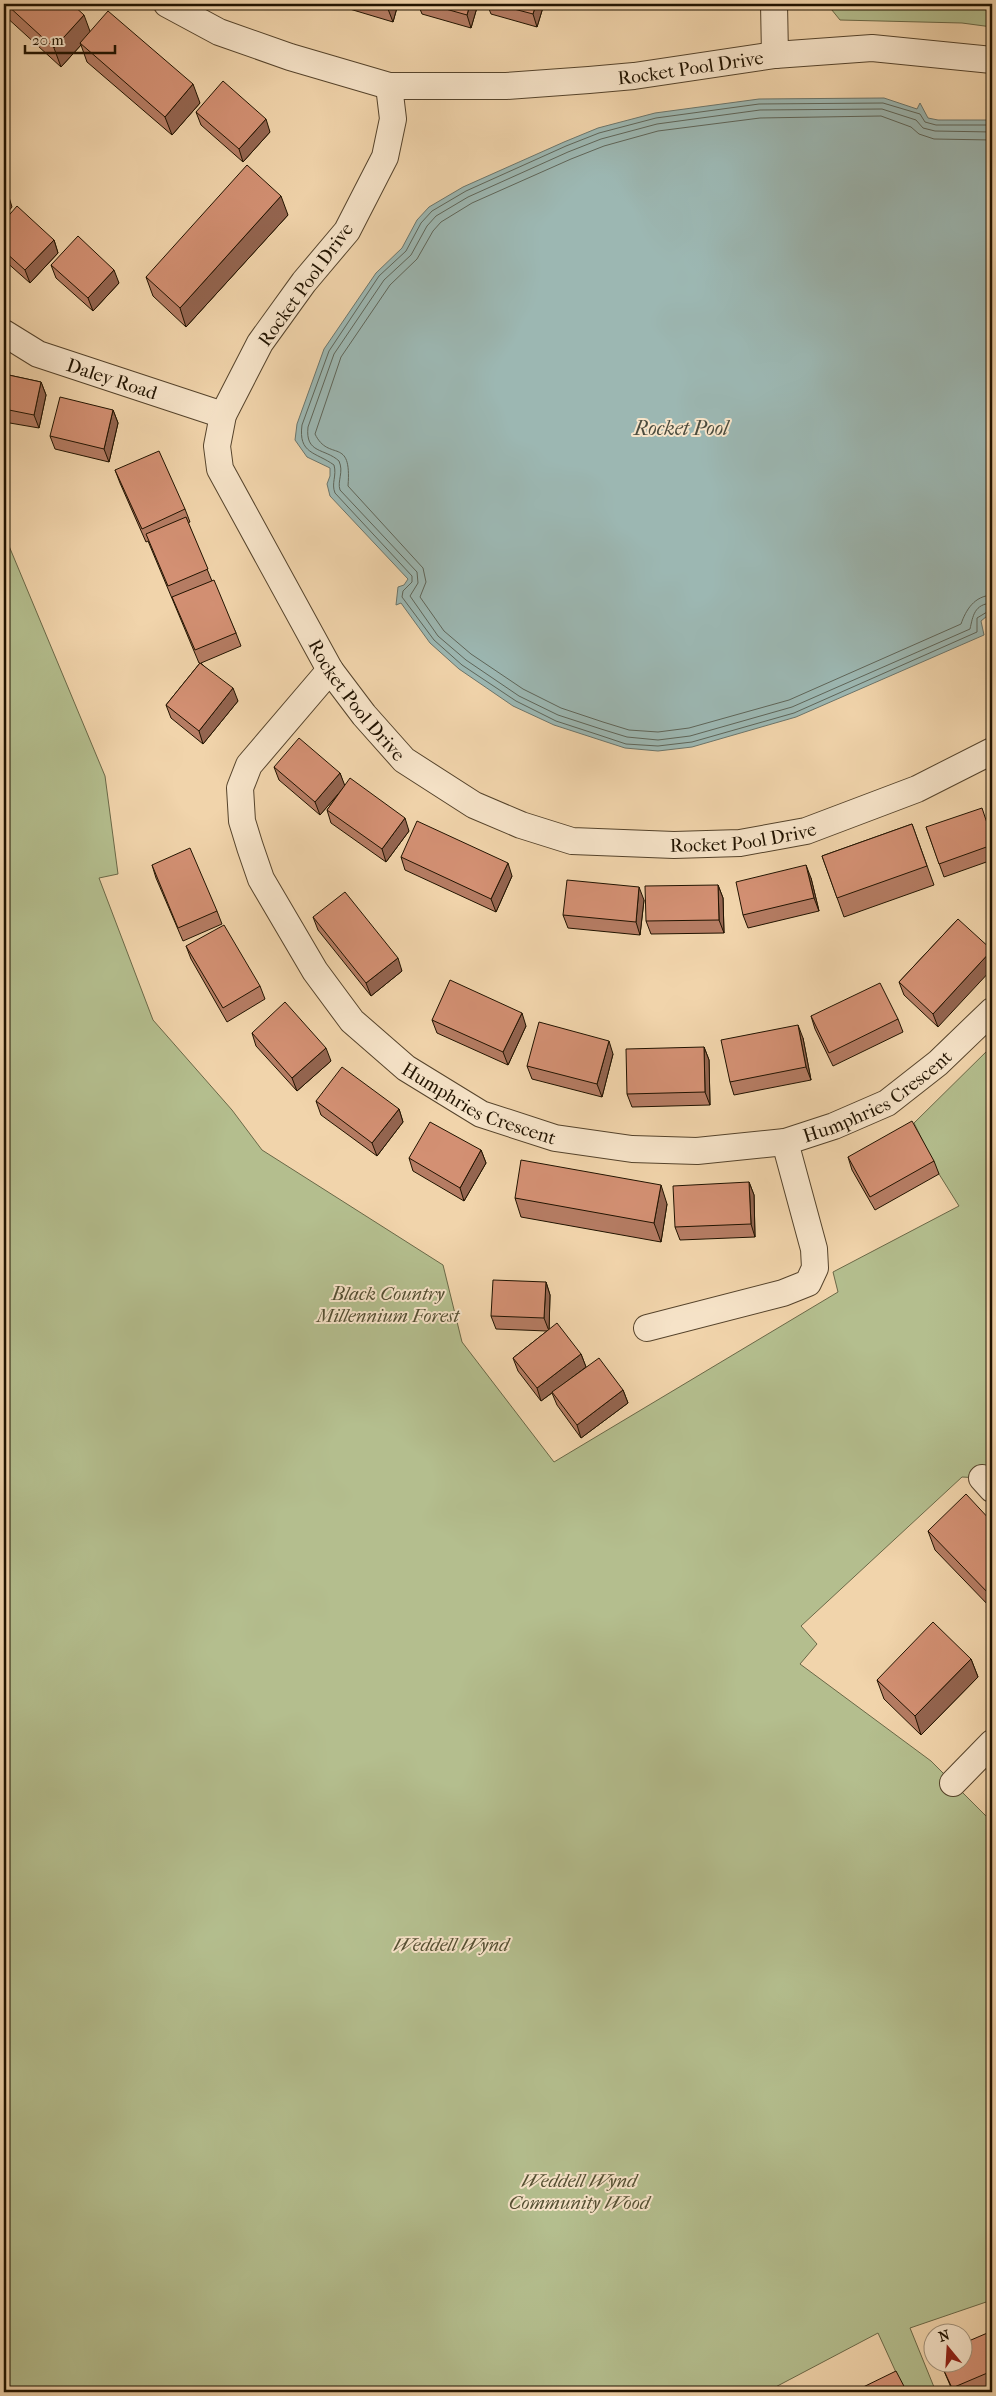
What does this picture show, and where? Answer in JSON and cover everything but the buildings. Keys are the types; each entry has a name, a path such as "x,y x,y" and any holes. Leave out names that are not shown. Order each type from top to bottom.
{"street":[{"name":"Rocket Pool Drive","path":"167,4 220,32 290,57 388,86 506,86 589,80 634,76 775,55 872,48 992,60"},
{"path":"774,4 775,55"},
{"name":"Rocket Pool Drive","path":"388,86 393,119 385,157 347,231 304,282 260,343 223,416 218,446 220,469 330,670 364,715 404,760 474,805 521,825 572,841 674,846 740,844 806,831 917,789 992,751"},
{"name":"Daley Road","path":"4,333 38,354 223,416"},
{"name":"Humphries Crescent","path":"330,670 249,765 240,788 242,821 261,879 314,971 352,1021 406,1068 480,1114 555,1138 632,1149 697,1151 785,1142 834,1126 887,1103 938,1063 992,1011"},
{"path":"647,1328 783,1293 808,1282 815,1268 814,1249 785,1142"},
{"path":"953,1783 992,1743"}],"green space":[{"path":"827,4 992,4 992,27 962,23 840,20"},
{"name":"Weddell Wynd","path":"4,534 105,776 118,874 99,878 153,1020 232,1110 262,1150 443,1265 462,1342 554,1462 838,1292 833,1272 959,1206 939,1174 914,1123 992,1046 992,1467 982,1478 962,1477 801,1626 817,1644 800,1664 931,1761 992,1822 992,2300 910,2328 924,2362 924,2374 929,2374 936,2392 905,2392 878,2333 766,2392 4,2392"}],"water":[{"name":"Rocket Pool","path":"884,98 917,109 920,103 928,118 938,120 992,120 992,612 981,621 984,635 796,717 692,747 658,751 625,748 554,725 513,706 459,669 430,643 401,603 396,605 398,587 404,585 408,579 330,496 327,484 330,468 307,457 295,440 297,424 324,349 376,273 402,248 417,220 429,207 463,187 598,128 655,113 759,99"}],"park label":[{"name":"Black Country Millennium Forest","path":"388,1304"},
{"name":"Weddell Wynd Community Wood","path":"579,2191"}]}
